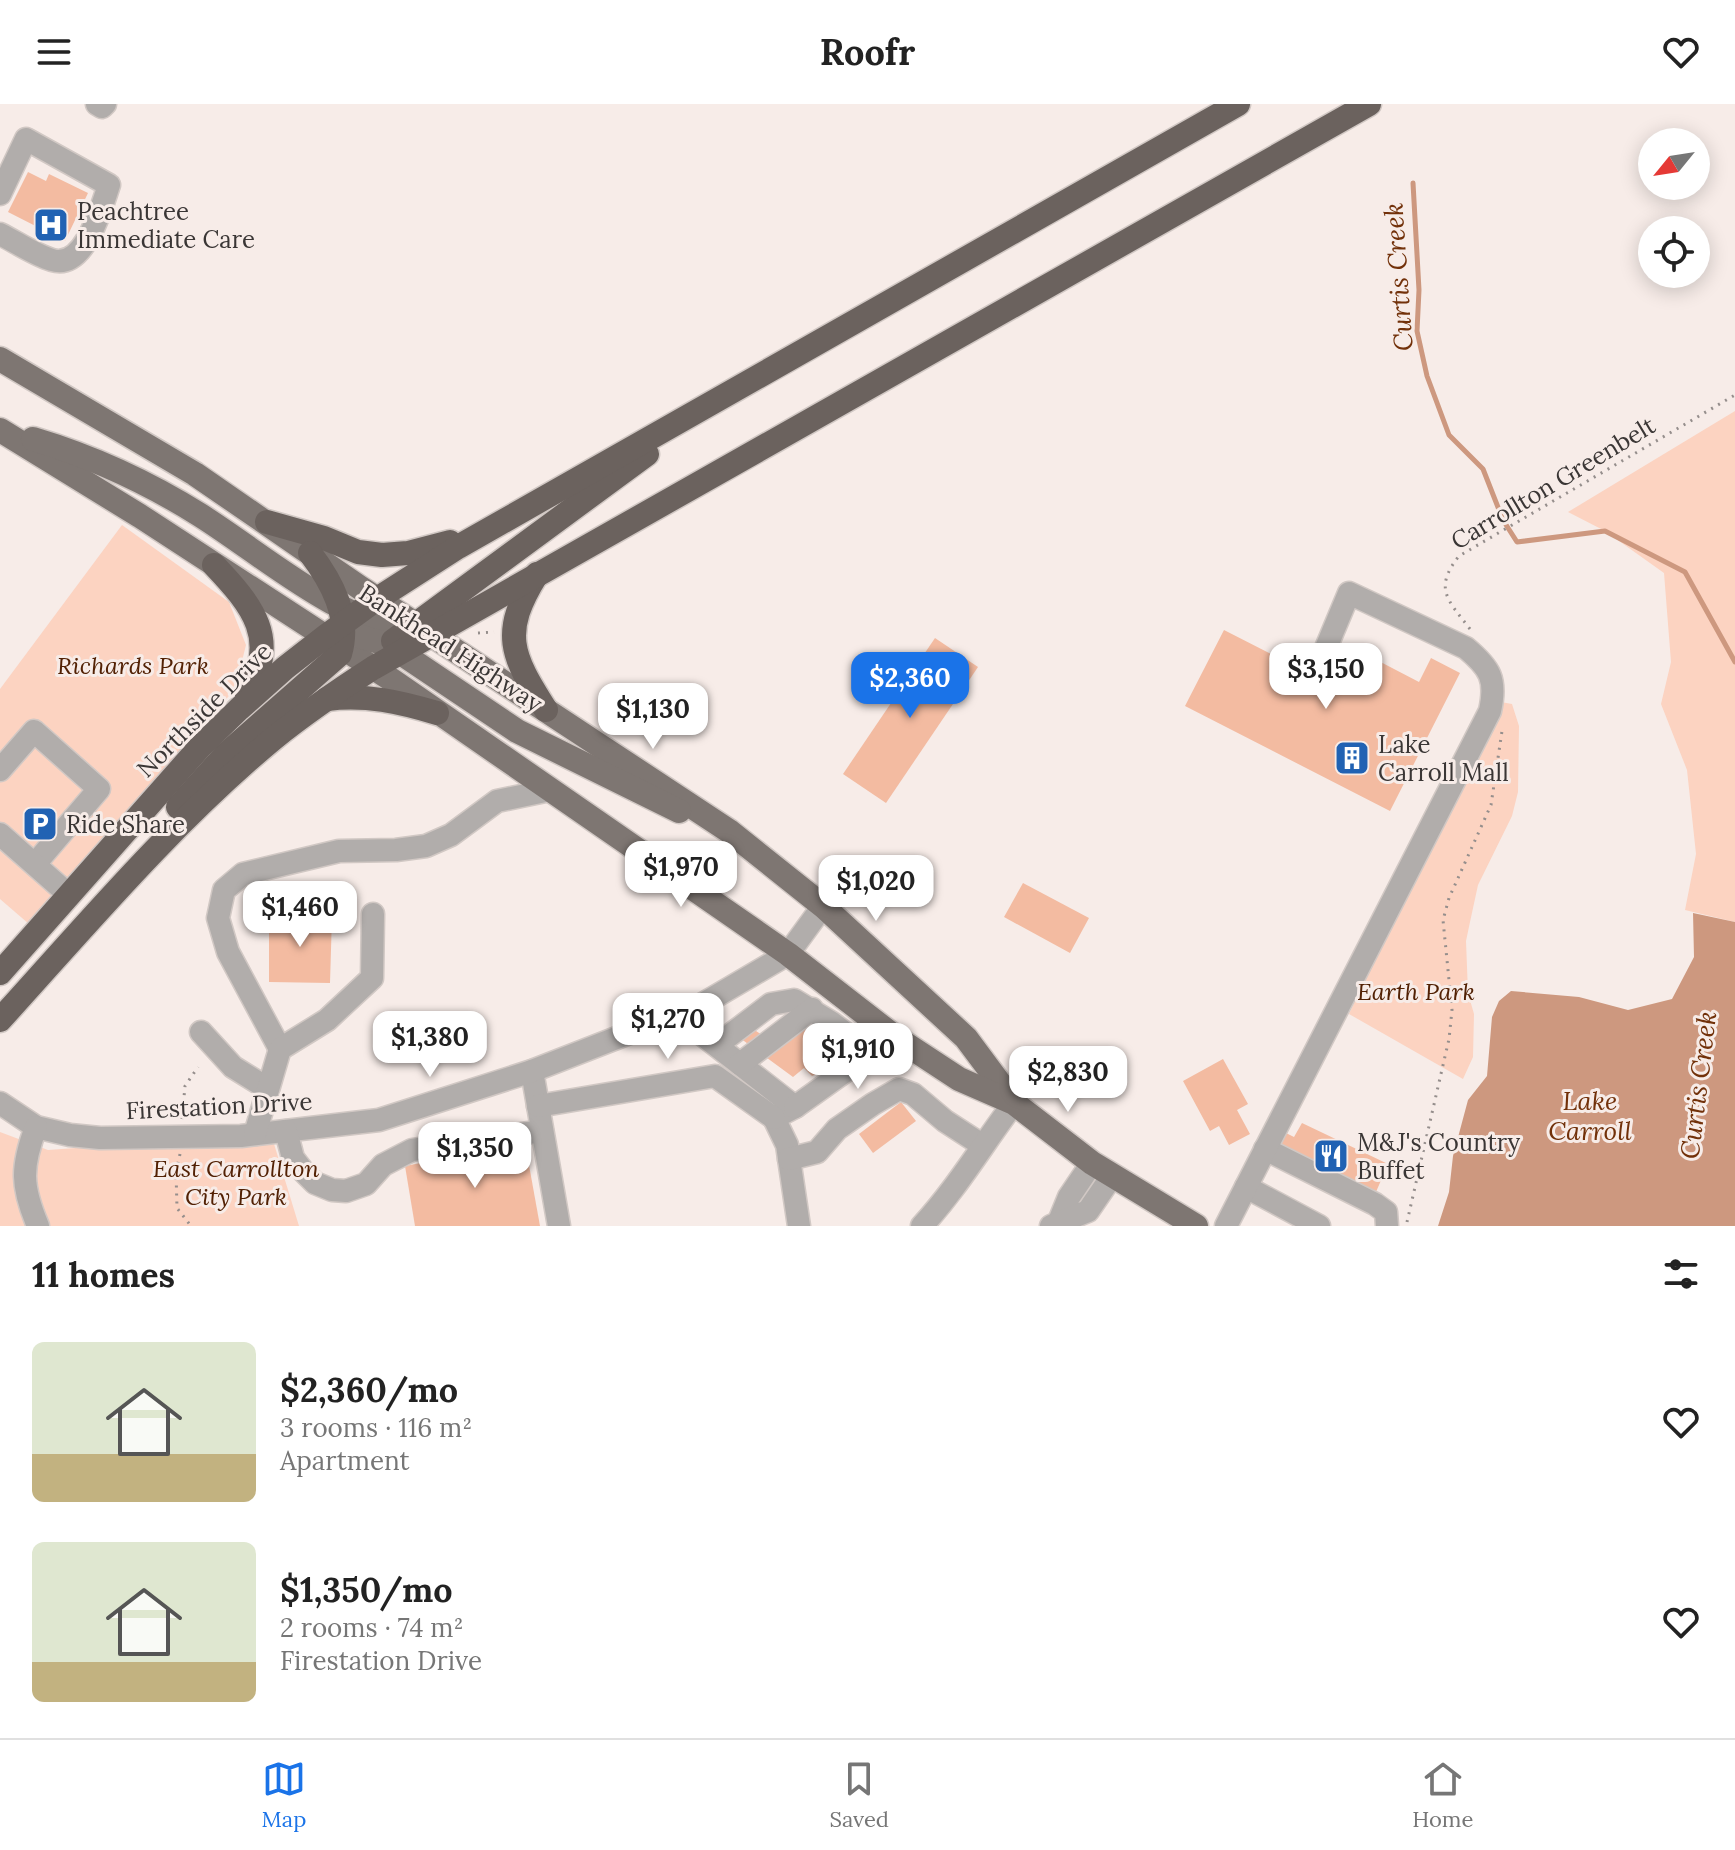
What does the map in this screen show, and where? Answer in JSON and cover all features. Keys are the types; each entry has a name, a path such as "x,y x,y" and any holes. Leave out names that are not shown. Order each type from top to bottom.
{"highway":[{"path":"342,627 377,599 480,535 1238,104"},
{"path":"408,637 537,574 1369,104"},
{"path":"0,1020 124,883 224,783 273,740 373,668 408,637 700,415 761,375"},
{"path":"267,522 324,538 358,552 382,555 408,553 480,535"},
{"path":"124,883 142,848 225,755 336,661 342,627 332,585 310,553"},
{"path":"214,565 240,593 261,629 262,654 258,677 239,709"},
{"path":"537,574 518,607 514,633 521,668 546,710"},
{"name":"Northside Drive","path":"0,973 200,747 285,668 342,627"},
{"path":"325,700 367,697 437,713"}],"main road":[{"name":"Bankhead Highway","path":"0,359 147,444 267,522 377,599 408,637 546,710 681,797 742,841 823,906 966,1038 1014,1103"},
{"name":"Bankhead Highway","path":"0,430 214,565 342,627 373,668 788,954 895,1037 959,1079 1014,1103 1092,1163 1191,1225"},
{"path":"0,430 66,449 164,494 342,627 377,623 408,637 517,731 742,841"}],"street":[{"path":"97,104 102,107 105,104"},
{"path":"0,194 26,139 109,185 96,222 81,249 66,261 53,261 0,234"},
{"path":"1226,1226 1490,711 1494,690 1491,676 1482,661 1466,648 1349,593 1326,648"},
{"path":"0,770 34,731 99,789 35,864"},
{"path":"280,1049 228,952 218,918 224,890 243,874 339,851 426,846 451,835 497,801 550,790"},
{"path":"0,834 69,895"},
{"name":"Firestation Drive","path":"0,1103 36,1127 100,1138 255,1134 379,1120 532,1071 701,1005 788,954 823,906"},
{"path":"255,1134 280,1049 327,1020 372,978 373,914"},
{"path":"729,1055 812,1009 871,1053"},
{"path":"677,1015 795,1107"},
{"path":"201,1032 233,1067 267,1088"},
{"path":"774,1118 795,1107 895,1037"},
{"path":"532,1071 559,1226"},
{"path":"538,1106 715,1076 774,1118 783,1134 799,1226"},
{"path":"789,1159 817,1152 837,1129 899,1089 913,1094 945,1121 982,1145"},
{"path":"922,1226 958,1184 982,1145 1014,1103"},
{"path":"36,1127 23,1174 26,1194 38,1226"},
{"path":"286,1131 293,1158 315,1183 332,1190 346,1191 366,1184 383,1165 412,1150 542,1131"},
{"path":"1265,1149 1375,1204 1386,1212 1387,1226"},
{"path":"1054,1225 1092,1163"},
{"path":"1054,1225 1088,1211 1112,1176"},
{"path":"1246,1187 1319,1226"}],"path":[{"name":"Carrollton Greenbelt","path":"1473,633 1449,602 1445,589 1447,572 1459,556 1735,395"},
{"path":"467,633 507,631"},
{"path":"1406,1226 1449,1039 1452,1010 1443,920 1449,898 1491,805 1503,721"}],"green space":[{"path":"1735,411 1735,922 1685,910 1696,854 1687,770 1661,704 1671,662 1664,573 1605,531 1568,512"},
{"name":"Richards Park","path":"122,525 229,602 246,645 235,689 29,924 0,899 0,689"},
{"name":"Earth Park","path":"1501,702 1512,704 1519,726 1518,792 1512,816 1478,885 1466,941 1468,993 1474,1014 1473,1057 1463,1079 1349,1014 1490,711"},
{"name":"East Carrollton City Park","path":"0,1132 48,1150 271,1134 299,1226 0,1226"}],"water":[{"name":"Lake Carroll","path":"1693,913 1735,922 1735,1226 1438,1226 1449,1192 1453,1156 1468,1100 1487,1076 1492,1017 1499,1001 1511,991 1579,997 1628,1010 1672,999 1694,957"}],"building":[{"path":"28,172 46,181 49,174 88,193 65,241 8,212"},
{"name":"Lake Carroll Mall","path":"1224,630 1283,660 1291,644 1335,666 1346,644 1419,682 1431,658 1460,673 1390,811 1185,706"},
{"path":"935,638 978,667 886,803 843,774"},
{"path":"1023,883 1089,918 1070,953 1004,917"},
{"path":"269,916 332,916 330,983 269,982"},
{"path":"800,1025 831,1047 812,1060 819,1073 812,1076 804,1068 793,1077 740,1038 753,1029 776,1044"},
{"path":"1223,1059 1248,1104 1237,1110 1250,1134 1229,1145 1219,1126 1210,1131 1183,1081"},
{"path":"901,1102 916,1121 873,1153 859,1134"},
{"name":"M&J's Country Buffet","path":"1302,1123 1388,1164 1373,1199 1276,1147 1282,1131 1294,1137"},
{"path":"525,1143 540,1226 415,1226 405,1166"}],"waterway":[{"name":"Curtis Creek","path":"1413,183 1419,290 1417,331 1427,376 1449,435 1483,469 1503,520 1517,542 1605,531 1685,572 1735,662"}],"place":[{"name":"Peachtree Immediate Care","path":"51,225"},
{"name":"Lake Carroll Mall","path":"1352,758"},
{"name":"Ride Share","path":"40,824"},
{"name":"M&J's Country Buffet","path":"1331,1156"}]}
